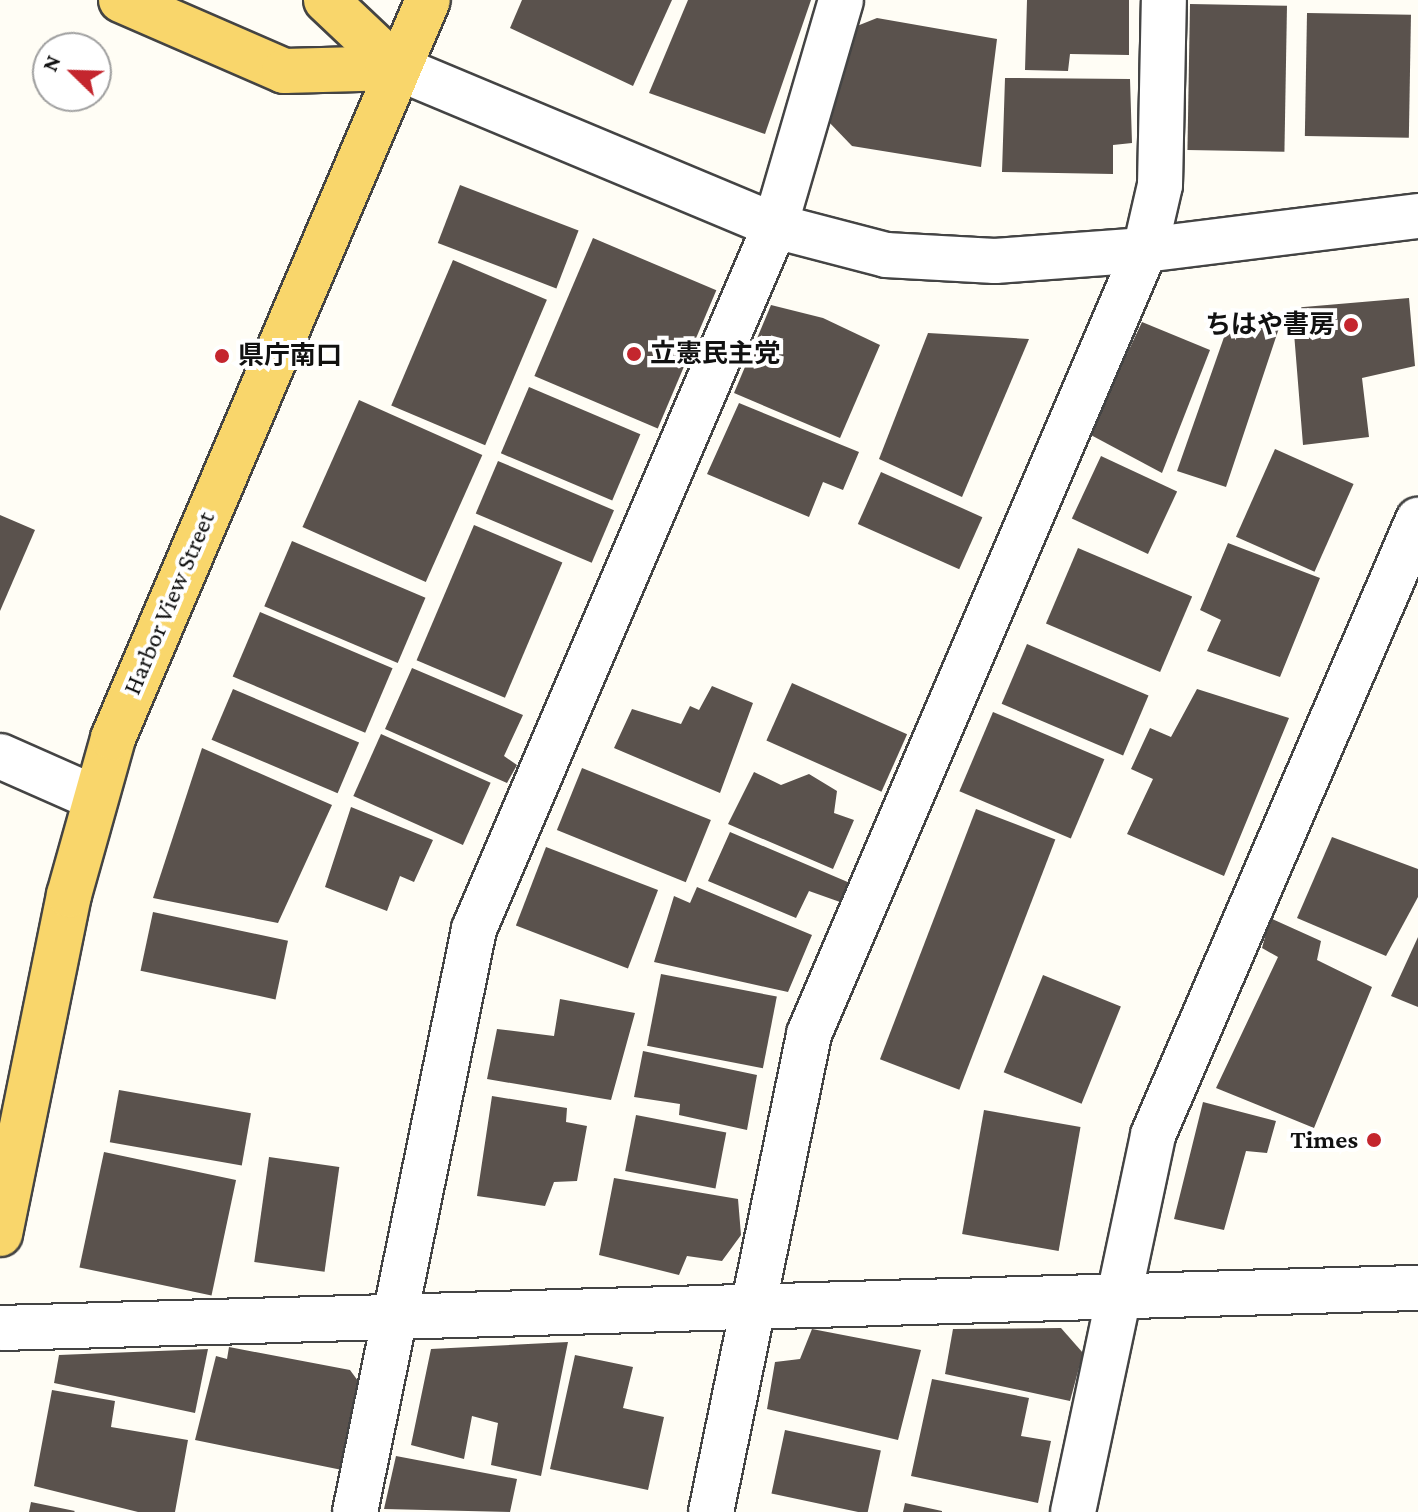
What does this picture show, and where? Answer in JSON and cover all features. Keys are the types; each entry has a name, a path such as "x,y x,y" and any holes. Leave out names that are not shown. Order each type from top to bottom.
{"main road":[{"path":"121,0 284,71 398,68"},
{"path":"326,0 398,68"},
{"name":"Harbor View Street","path":"0,1234 93,797 428,0"}],"street":[{"path":"355,1512 474,929 775,226 841,0"},
{"path":"711,1512 809,1034 1145,250 1160,185 1164,0"},
{"path":"398,68 775,226 939,260 1145,250 1418,216"},
{"path":"1073,1512 1117,1293 1153,1135 1418,520"},
{"path":"0,756 93,797"},
{"path":"0,1328 397,1311 1418,1288"}],"building":[{"path":"522,0 672,0 633,86 510,28"},
{"path":"688,0 811,0 765,134 649,93"},
{"path":"1027,0 1129,0 1129,55 1070,54 1068,71 1025,70"},
{"path":"1190,4 1287,6 1284,152 1187,150"},
{"path":"1307,13 1411,15 1409,138 1305,136"},
{"path":"877,18 997,39 981,167 852,146 826,119 847,30"},
{"path":"1005,78 1130,79 1132,143 1113,145 1113,174 1002,172"},
{"path":"460,185 579,231 556,288 438,243"},
{"path":"593,238 716,290 658,428 534,376"},
{"path":"453,260 547,300 485,445 391,405"},
{"path":"1409,298 1415,366 1362,378 1369,437 1303,445 1292,308"},
{"path":"771,305 823,318 880,345 840,438 734,393"},
{"path":"1284,313 1226,487 1177,471 1229,323"},
{"path":"1142,322 1210,350 1162,473 1089,434"},
{"path":"928,333 1029,339 962,497 879,459"},
{"path":"529,387 640,434 612,501 501,453"},
{"path":"359,400 482,455 426,582 302,527"},
{"path":"739,403 859,452 843,490 823,482 809,517 707,474"},
{"path":"1275,449 1354,484 1315,572 1236,537"},
{"path":"1101,456 1177,491 1148,554 1072,519"},
{"path":"498,461 614,510 592,563 476,513"},
{"path":"881,472 982,517 959,569 858,524"},
{"path":"0,515 35,530 0,611"},
{"path":"474,525 562,563 505,698 417,660"},
{"path":"292,541 425,598 398,663 264,606"},
{"path":"1228,543 1320,578 1280,677 1207,651 1221,620 1200,610"},
{"path":"1078,548 1192,596 1160,672 1046,623"},
{"path":"260,612 393,668 365,733 233,676"},
{"path":"1027,644 1149,696 1123,755 1002,704"},
{"path":"412,668 523,715 504,756 517,765 507,783 385,729"},
{"path":"792,683 907,734 881,792 766,741"},
{"path":"712,686 753,703 720,793 614,748 632,709 681,724 690,706 699,710"},
{"path":"233,689 359,743 338,793 212,740"},
{"path":"1197,689 1289,718 1224,876 1127,834 1153,779 1131,769 1150,728 1171,737"},
{"path":"993,712 1104,759 1071,838 959,791"},
{"path":"381,734 491,783 463,845 353,796"},
{"path":"202,748 332,805 278,923 153,898"},
{"path":"582,768 711,820 686,882 557,830"},
{"path":"754,772 781,785 809,774 837,791 834,813 854,820 833,869 728,824"},
{"path":"351,807 433,840 414,882 400,876 387,911 325,887"},
{"path":"976,809 1055,839 959,1090 880,1059"},
{"path":"730,832 850,883 840,902 809,891 796,918 708,881"},
{"path":"1332,837 1418,869 1418,897 1386,956 1297,918"},
{"path":"546,847 658,890 628,968 516,925"},
{"path":"697,887 812,935 788,992 654,962 674,896 690,903"},
{"path":"153,912 288,941 276,999 141,971"},
{"path":"1270,918 1321,941 1317,960 1372,987 1314,1128 1216,1088 1278,957 1262,948"},
{"path":"1418,937 1418,1007 1391,996"},
{"path":"661,974 777,997 763,1068 647,1046"},
{"path":"1043,975 1121,1006 1082,1104 1004,1072"},
{"path":"560,999 635,1013 611,1100 487,1079 497,1029 554,1036"},
{"path":"643,1051 757,1075 747,1130 679,1115 680,1104 634,1097"},
{"path":"119,1090 251,1113 242,1165 110,1142"},
{"path":"492,1096 567,1108 566,1122 587,1126 577,1181 554,1182 545,1206 477,1196"},
{"path":"1203,1102 1276,1121 1267,1153 1246,1151 1224,1230 1174,1219"},
{"path":"984,1110 1081,1127 1059,1251 962,1234"},
{"path":"636,1115 726,1133 715,1189 625,1171"},
{"path":"104,1152 236,1180 212,1295 79,1267"},
{"path":"269,1157 339,1167 325,1272 254,1262"},
{"path":"614,1178 738,1199 741,1235 722,1261 687,1256 679,1275 599,1255"},
{"path":"1061,1328 1083,1353 1070,1401 945,1374 953,1329"},
{"path":"812,1329 921,1350 898,1440 767,1409 775,1362 800,1359"},
{"path":"568,1342 541,1476 491,1465 498,1423 472,1416 464,1459 411,1445 431,1349"},
{"path":"229,1347 350,1370 361,1385 342,1470 195,1440 216,1356 227,1359"},
{"path":"208,1349 195,1413 54,1383 59,1355"},
{"path":"575,1355 633,1367 623,1408 664,1417 648,1490 550,1469"},
{"path":"932,1379 1029,1398 1021,1436 1051,1441 1038,1503 911,1476"},
{"path":"52,1390 115,1401 111,1427 188,1440 175,1512 138,1512 34,1486"},
{"path":"785,1430 881,1450 868,1512 771,1494"},
{"path":"396,1456 517,1479 510,1512 384,1509"},
{"path":"31,1502 75,1511 29,1512"},
{"path":"905,1503 942,1511 942,1512 903,1512"}],"place":[{"name":"ちはや書房","path":"1351,325"},
{"name":"立憲民主党","path":"634,354"},
{"name":"県庁南口","path":"222,356"},
{"name":"Times","path":"1374,1140"}]}
